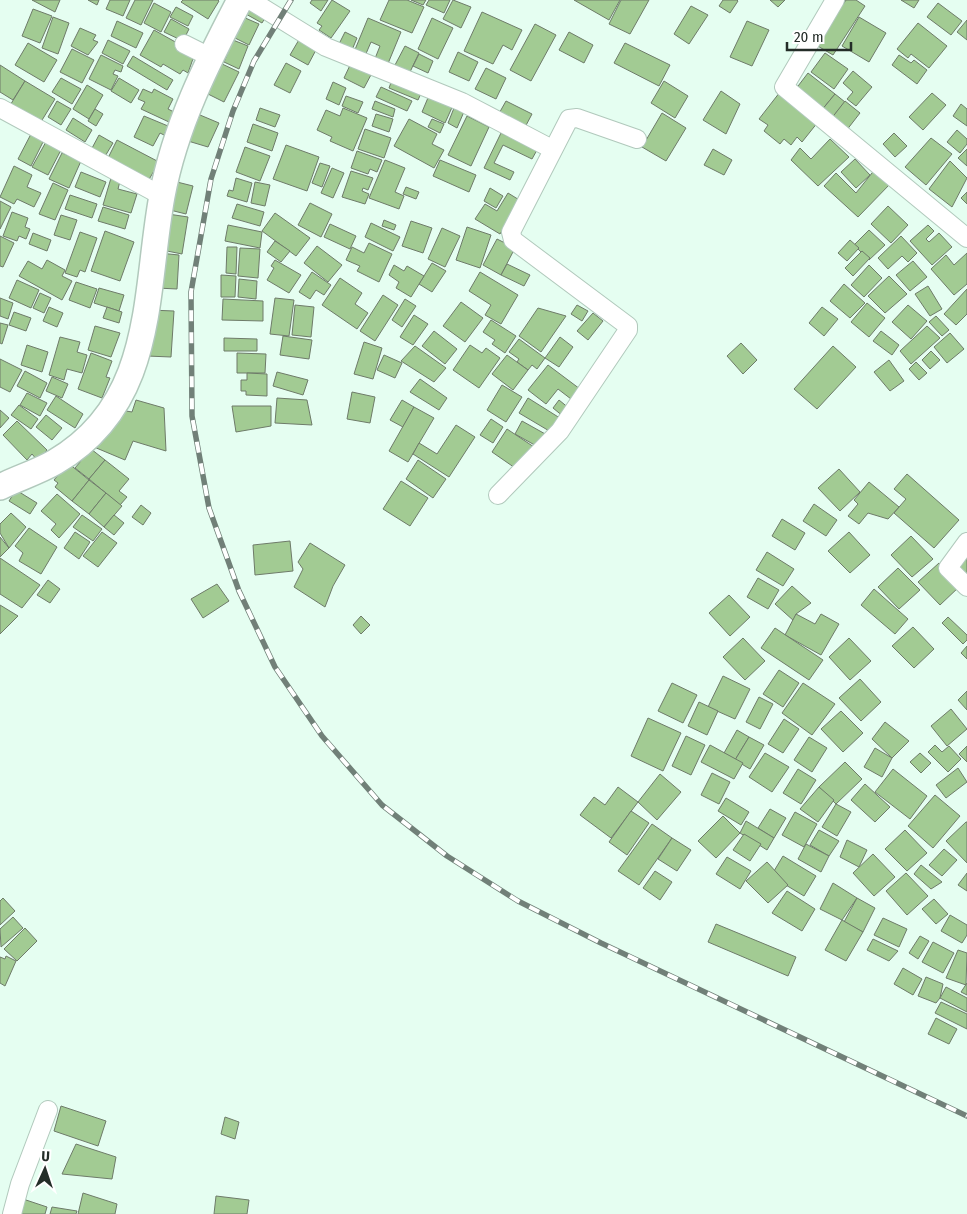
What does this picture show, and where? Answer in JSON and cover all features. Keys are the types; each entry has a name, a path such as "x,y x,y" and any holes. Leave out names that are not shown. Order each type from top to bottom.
{"street":[{"path":"0,487 55,462 84,440 99,426 128,380 136,362 142,337 162,196 173,150 186,112 210,57 240,0"},
{"path":"250,0 326,47 462,102 552,149"},
{"path":"835,0 784,87 967,238"},
{"path":"184,44 210,57"},
{"path":"0,108 162,196"},
{"path":"498,495 560,431 628,329 627,325 511,238 511,232 552,149 566,123 572,117 638,139"},
{"path":"967,542 948,568 967,587"},
{"path":"12,1214 20,1184 48,1110"}],"building":[{"path":"32,0 60,0 55,12"},
{"path":"88,0 99,0 97,5"},
{"path":"110,0 130,0 123,16 106,9"},
{"path":"135,0 153,0 141,25 126,18"},
{"path":"183,0 219,1 208,19 181,2"},
{"path":"312,0 328,0 321,11 310,3"},
{"path":"332,0 350,11 331,38 319,30 322,26 317,23"},
{"path":"389,0 407,0 424,7 412,33 380,20"},
{"path":"411,0 426,0 423,5"},
{"path":"429,0 450,0 444,13 426,5"},
{"path":"453,0 471,7 461,28 443,19"},
{"path":"574,0 620,0 609,20"},
{"path":"621,0 649,0 630,34 609,24"},
{"path":"723,0 738,1 730,13 719,6"},
{"path":"770,0 785,0 778,7"},
{"path":"846,0 856,0 865,6 833,55 816,45"},
{"path":"901,0 919,0 914,8"},
{"path":"154,3 171,12 161,32 144,23"},
{"path":"250,3 268,13 262,23 244,13"},
{"path":"938,3 962,21 951,35 927,17"},
{"path":"691,6 708,15 689,44 674,34"},
{"path":"176,7 193,16 188,26 170,17"},
{"path":"33,9 52,16 40,43 22,36"},
{"path":"482,12 522,30 512,50 503,45 493,64 464,51"},
{"path":"53,17 69,23 58,54 42,48"},
{"path":"243,17 259,24 249,45 233,37"},
{"path":"859,17 886,33 869,62 842,46"},
{"path":"368,18 401,32 387,66 374,61 380,46 371,42 365,56 354,52"},
{"path":"432,18 453,28 438,59 418,49"},
{"path":"171,19 189,29 183,41 164,32"},
{"path":"967,20 967,40 957,32"},
{"path":"117,21 143,33 136,48 111,36"},
{"path":"747,21 769,30 752,66 730,57"},
{"path":"918,23 947,46 929,68 911,54 908,58 897,49"},
{"path":"535,24 556,35 531,81 510,70"},
{"path":"80,28 96,35 93,40 98,42 88,55 71,46"},
{"path":"154,30 195,53 188,73 183,70 180,74 163,64 161,67 140,55"},
{"path":"345,32 357,38 352,50 339,44"},
{"path":"569,32 593,45 584,63 559,50"},
{"path":"300,38 317,48 308,65 290,55"},
{"path":"108,40 130,51 123,64 102,53"},
{"path":"233,40 248,46 239,69 224,62"},
{"path":"28,43 57,60 44,82 15,65"},
{"path":"625,43 670,65 659,86 614,63"},
{"path":"405,46 419,53 410,72 395,65"},
{"path":"72,49 94,60 82,83 60,72"},
{"path":"458,52 478,62 469,81 449,72"},
{"path":"825,53 848,69 834,89 811,72"},
{"path":"419,54 433,61 428,73 413,66"},
{"path":"101,55 123,66 121,72 115,70 113,74 118,76 111,90 89,79"},
{"path":"899,55 911,63 914,60 927,70 917,84 892,65"},
{"path":"133,56 173,80 167,90 127,66"},
{"path":"352,61 373,71 364,88 344,78"},
{"path":"220,63 239,72 224,102 206,93"},
{"path":"286,63 301,71 290,93 274,85"},
{"path":"0,65 25,81 13,100 0,92"},
{"path":"486,68 506,78 496,99 475,89"},
{"path":"853,71 872,87 856,106 847,99 853,92 843,83"},
{"path":"808,73 835,94 821,111 795,90"},
{"path":"393,77 423,89 418,100 389,88"},
{"path":"61,78 81,89 72,104 52,92"},
{"path":"119,78 139,90 131,103 111,91"},
{"path":"25,81 55,99 39,125 9,107"},
{"path":"664,81 688,96 675,118 651,103"},
{"path":"333,82 346,88 339,105 326,99"},
{"path":"87,85 103,95 89,119 73,109"},
{"path":"381,87 412,101 407,111 376,97"},
{"path":"143,89 152,93 154,89 173,99 168,109 174,112 169,122 141,109 145,102 138,99"},
{"path":"721,91 740,104 726,134 703,120"},
{"path":"780,92 818,122 802,142 797,137 791,145 784,139 780,144 764,131 768,125 759,119"},
{"path":"430,93 454,103 445,123 422,112"},
{"path":"932,93 946,105 923,130 909,117"},
{"path":"835,94 845,102 831,119 821,111"},
{"path":"346,96 363,102 358,113 342,106"},
{"path":"57,101 71,109 61,125 48,117"},
{"path":"375,101 395,109 393,117 372,109"},
{"path":"506,101 532,114 523,131 497,117"},
{"path":"845,101 860,113 846,131 831,119"},
{"path":"456,103 466,107 457,128 448,123"},
{"path":"961,104 967,109 967,126 953,116"},
{"path":"260,108 280,115 275,127 256,120"},
{"path":"343,108 367,118 353,151 330,141 332,137 317,130 326,110 340,116"},
{"path":"95,109 103,114 96,126 88,121"},
{"path":"662,113 686,128 666,161 642,147"},
{"path":"376,114 393,119 389,132 372,126"},
{"path":"200,115 219,123 208,147 188,141"},
{"path":"144,116 168,126 164,135 160,133 153,146 134,137"},
{"path":"467,116 489,127 471,166 448,155"},
{"path":"73,118 92,130 85,142 66,130"},
{"path":"409,119 437,134 432,144 444,150 434,168 394,146"},
{"path":"432,119 444,124 440,133 428,127"},
{"path":"253,124 278,133 272,151 247,142"},
{"path":"365,129 391,138 384,158 358,149"},
{"path":"957,130 967,139 967,144 960,153 947,142"},
{"path":"501,133 537,150 532,159 503,145 494,163 514,172 510,180 484,168"},
{"path":"894,133 907,146 895,157 883,144"},
{"path":"31,134 44,140 31,166 18,159"},
{"path":"99,135 113,143 104,158 91,150"},
{"path":"931,138 952,154 926,185 905,167"},
{"path":"830,139 849,157 818,186 791,160 800,148 811,159"},
{"path":"47,140 62,148 48,175 32,167"},
{"path":"117,140 159,162 147,183 106,162"},
{"path":"286,145 319,157 307,191 273,179"},
{"path":"245,147 270,156 260,181 236,172"},
{"path":"713,149 732,160 724,175 704,165"},
{"path":"967,149 967,166 958,158"},
{"path":"357,151 382,160 377,172 370,169 368,174 351,168"},
{"path":"62,153 81,161 69,188 49,179"},
{"path":"855,159 870,175 856,188 841,172"},
{"path":"385,160 405,168 395,192 404,196 399,209 369,198"},
{"path":"440,160 476,175 469,192 433,176"},
{"path":"950,161 967,178 952,207 929,189"},
{"path":"320,163 330,166 322,187 312,183"},
{"path":"14,166 32,175 27,187 41,193 34,207 17,199 14,204 0,197"},
{"path":"332,168 344,173 333,198 321,193"},
{"path":"876,168 891,183 858,217 824,186 836,173 856,193"},
{"path":"351,171 373,178 368,190 363,188 362,191 369,194 365,204 342,197"},
{"path":"81,172 106,182 100,197 75,187"},
{"path":"111,178 120,181 118,189 137,194 131,213 103,205"},
{"path":"236,178 252,183 247,202 227,196 229,190 233,191"},
{"path":"177,182 193,186 186,214 170,210"},
{"path":"255,182 270,185 265,206 251,203"},
{"path":"53,183 68,190 55,220 39,214"},
{"path":"406,187 419,192 416,199 403,194"},
{"path":"490,188 503,196 496,208 484,201"},
{"path":"967,192 967,204 961,198"},
{"path":"508,193 521,201 500,234 475,219 485,204 497,211"},
{"path":"70,195 97,204 92,218 65,209"},
{"path":"0,201 11,207 0,229"},
{"path":"310,203 332,214 321,237 298,225"},
{"path":"237,204 264,212 260,226 232,218"},
{"path":"888,206 908,225 891,243 871,224"},
{"path":"103,207 129,215 125,229 98,221"},
{"path":"12,212 28,218 25,227 30,229 26,239 19,236 17,241 3,236"},
{"path":"275,213 310,238 296,256 262,231"},
{"path":"168,214 188,217 182,254 162,250"},
{"path":"61,215 77,220 70,240 54,235"},
{"path":"384,220 396,225 394,230 382,226"},
{"path":"411,221 432,228 423,253 402,246"},
{"path":"371,223 400,237 393,251 365,237"},
{"path":"330,224 356,236 350,249 324,237"},
{"path":"228,225 262,232 260,248 225,241"},
{"path":"928,225 934,231 926,239 929,242 939,233 952,247 932,265 910,241"},
{"path":"467,227 491,235 480,268 456,260"},
{"path":"442,228 460,236 445,267 428,259"},
{"path":"869,230 885,245 869,260 854,245"},
{"path":"105,231 134,242 120,281 91,271"},
{"path":"80,232 97,238 85,272 80,270 77,277 65,273"},
{"path":"33,233 51,240 47,251 29,244"},
{"path":"0,236 14,243 3,267 0,266"},
{"path":"901,236 917,253 908,262 902,256 888,269 878,258"},
{"path":"497,239 515,248 501,275 483,265"},
{"path":"850,240 859,248 847,261 838,253"},
{"path":"275,241 290,251 281,262 267,252"},
{"path":"369,243 392,254 379,282 357,271 360,266 346,260 352,247 364,253"},
{"path":"317,246 342,265 328,282 304,263"},
{"path":"227,247 237,247 236,274 226,273"},
{"path":"240,248 260,249 258,278 238,276"},
{"path":"862,251 870,258 853,276 845,268"},
{"path":"159,253 179,255 177,289 157,288"},
{"path":"967,253 967,284 954,295 931,269 946,255 954,265"},
{"path":"47,260 65,270 62,276 72,281 62,300 19,276 28,261 42,269"},
{"path":"275,260 301,275 289,293 267,280 274,268 271,266"},
{"path":"913,261 927,277 910,291 896,275"},
{"path":"432,263 446,271 432,292 419,284"},
{"path":"507,264 530,275 524,286 501,275"},
{"path":"394,265 404,271 407,266 424,276 411,297 396,288 399,282 389,275"},
{"path":"869,265 882,278 864,297 851,285"},
{"path":"312,272 331,285 324,295 316,290 310,299 299,292"},
{"path":"480,272 518,295 501,324 485,315 491,305 469,291"},
{"path":"221,275 236,276 235,297 221,297"},
{"path":"889,276 907,294 885,313 868,296"},
{"path":"340,278 362,293 355,304 368,313 357,329 322,305"},
{"path":"239,279 257,281 256,299 238,297"},
{"path":"17,280 39,290 31,308 9,298"},
{"path":"76,282 97,289 90,308 69,300"},
{"path":"844,284 865,303 850,318 830,301"},
{"path":"928,286 942,309 930,316 915,294"},
{"path":"99,288 124,295 119,311 94,303"},
{"path":"967,289 967,314 956,325 944,314"},
{"path":"40,293 51,298 44,313 33,308"},
{"path":"383,295 398,305 375,341 360,331"},
{"path":"0,298 13,303 8,319 0,316"},
{"path":"275,298 294,300 289,336 270,334"},
{"path":"223,299 263,301 263,321 222,320"},
{"path":"405,299 416,306 402,327 392,320"},
{"path":"461,302 483,318 465,342 443,326"},
{"path":"867,303 885,318 869,337 851,322"},
{"path":"295,305 314,307 311,337 292,335"},
{"path":"577,305 588,311 582,321 571,314"},
{"path":"908,305 927,321 911,339 892,322"},
{"path":"49,307 63,313 57,327 43,321"},
{"path":"107,307 122,312 119,323 103,318"},
{"path":"822,307 838,319 824,336 809,323"},
{"path":"538,308 566,316 541,352 519,336"},
{"path":"150,310 174,311 171,357 147,356"},
{"path":"14,312 31,318 26,331 9,325"},
{"path":"593,313 603,321 588,340 577,331"},
{"path":"414,315 428,324 413,345 400,337"},
{"path":"936,316 949,330 942,336 929,322"},
{"path":"491,320 516,336 505,353 492,344 495,340 483,332"},
{"path":"0,323 8,325 2,344 0,343"},
{"path":"95,326 120,333 111,357 88,350"},
{"path":"927,326 940,338 911,364 900,351"},
{"path":"434,331 457,349 445,364 422,346"},
{"path":"881,331 899,345 892,355 873,341"},
{"path":"950,333 964,349 947,363 934,347"},
{"path":"283,336 312,340 309,359 280,355"},
{"path":"60,337 80,342 77,352 87,355 82,373 67,369 64,380 49,375"},
{"path":"560,337 573,347 559,367 545,358"},
{"path":"224,338 257,339 257,351 224,351"},
{"path":"519,339 545,358 537,369 532,365 528,370 517,362 519,359 509,352"},
{"path":"364,342 382,348 373,379 354,374"},
{"path":"741,343 757,360 743,374 727,356"},
{"path":"27,345 48,352 42,372 21,365"},
{"path":"470,345 482,353 486,348 500,358 479,388 453,370"},
{"path":"415,346 446,368 434,382 401,361"},
{"path":"833,346 856,367 817,409 794,389"},
{"path":"931,351 940,360 930,369 922,360"},
{"path":"91,353 112,361 106,377 110,378 102,398 78,389"},
{"path":"237,353 266,354 265,373 237,373"},
{"path":"384,355 402,363 395,378 377,370"},
{"path":"507,355 528,370 513,390 492,374"},
{"path":"0,359 22,370 10,392 0,387"},
{"path":"889,360 904,381 890,391 874,372"},
{"path":"916,362 927,373 919,380 909,369"},
{"path":"548,365 580,389 571,399 558,389 546,404 528,390"},
{"path":"25,371 47,383 40,398 17,386"},
{"path":"277,372 308,380 303,395 273,386"},
{"path":"247,373 267,374 267,396 246,395 246,391 241,391 241,380 247,380"},
{"path":"52,377 68,384 62,398 46,391"},
{"path":"420,379 447,398 439,410 410,392"},
{"path":"502,385 522,397 506,422 487,410"},
{"path":"352,392 375,397 370,423 347,419"},
{"path":"27,393 47,403 40,416 20,405"},
{"path":"56,396 83,414 75,428 47,410"},
{"path":"277,398 307,400 312,425 275,423"},
{"path":"528,398 563,420 551,432 519,413"},
{"path":"136,400 164,408 166,451 133,441 125,460 94,447 120,410 132,412"},
{"path":"402,400 414,407 403,427 390,420"},
{"path":"559,400 570,409 564,417 553,408"},
{"path":"19,405 38,419 31,429 11,415"},
{"path":"232,406 271,406 271,426 236,432"},
{"path":"414,407 434,418 408,462 389,451"},
{"path":"0,410 9,418 0,428"},
{"path":"46,415 62,428 52,440 36,427"},
{"path":"491,419 503,427 493,443 480,435"},
{"path":"17,421 47,450 37,460 32,454 27,460 3,435"},
{"path":"522,421 547,435 540,448 515,434"},
{"path":"456,425 475,437 449,477 413,454 419,443 437,454"},
{"path":"507,429 534,447 518,470 492,452"},
{"path":"91,449 105,460 89,479 75,468"},
{"path":"105,460 129,479 119,491 127,497 120,505 89,479"},
{"path":"418,460 446,479 433,498 406,479"},
{"path":"68,463 89,480 72,501 55,487 58,483 54,480"},
{"path":"839,469 860,492 840,511 818,488"},
{"path":"907,474 959,520 934,548 894,513 906,499 894,489"},
{"path":"89,480 106,493 89,514 72,501"},
{"path":"401,481 428,498 410,526 383,509"},
{"path":"869,482 899,507 888,519 868,513 859,524 848,516 858,504 854,500"},
{"path":"16,490 37,503 30,514 9,501"},
{"path":"106,493 122,506 104,527 89,514"},
{"path":"57,494 80,514 59,538 51,530 56,524 41,511"},
{"path":"814,504 837,520 826,536 803,521"},
{"path":"141,505 151,513 143,525 132,517"},
{"path":"11,513 26,527 9,548 0,533 0,524"},
{"path":"82,515 102,529 93,541 73,527"},
{"path":"114,515 124,523 114,535 104,527"},
{"path":"782,519 805,533 795,550 772,536"},
{"path":"29,528 57,547 41,574 19,561 23,553 15,546"},
{"path":"75,532 90,542 79,559 64,548"},
{"path":"102,532 117,543 98,567 83,556"},
{"path":"849,532 870,555 850,573 828,551"},
{"path":"911,536 933,559 912,577 891,555"},
{"path":"0,537 9,548 0,557"},
{"path":"290,541 293,571 255,575 253,545"},
{"path":"310,543 345,565 333,586 325,607 294,587 303,569 298,562"},
{"path":"767,552 794,569 783,586 756,570"},
{"path":"967,554 967,580 954,570"},
{"path":"0,558 40,585 22,608 0,594"},
{"path":"939,563 960,586 940,605 918,582"},
{"path":"898,568 920,590 899,609 878,587"},
{"path":"758,578 779,590 768,609 747,597"},
{"path":"48,580 60,589 50,603 37,595"},
{"path":"217,584 229,601 203,618 191,599"},
{"path":"792,586 811,603 796,614 794,621 775,604"},
{"path":"874,589 908,619 895,634 861,605"},
{"path":"729,595 750,617 730,636 709,613"},
{"path":"0,605 18,616 0,634"},
{"path":"796,614 815,624 821,614 839,624 821,655 785,635"},
{"path":"361,616 370,625 361,634 353,625"},
{"path":"948,617 967,635 967,640 963,644 942,623"},
{"path":"913,627 934,649 914,668 892,646"},
{"path":"775,628 823,660 809,680 761,648"},
{"path":"743,638 765,661 745,680 723,657"},
{"path":"849,638 871,661 850,680 829,657"},
{"path":"967,646 967,659 961,653"},
{"path":"779,670 799,683 783,707 763,694"},
{"path":"723,676 750,689 735,719 708,707"},
{"path":"860,679 881,702 861,721 839,698"},
{"path":"672,683 697,695 683,723 658,711"},
{"path":"803,683 835,704 812,735 782,713"},
{"path":"967,691 967,710 958,700"},
{"path":"759,697 773,704 760,729 746,722"},
{"path":"699,702 718,711 707,735 688,726"},
{"path":"951,709 967,729 947,746 931,726"},
{"path":"841,711 863,733 843,752 821,729"},
{"path":"648,718 681,733 663,771 631,756"},
{"path":"784,719 799,729 783,753 768,744"},
{"path":"885,722 909,741 892,758 872,739"},
{"path":"737,730 749,737 735,760 724,753"},
{"path":"686,736 705,745 691,775 672,766"},
{"path":"749,737 764,745 750,769 735,760"},
{"path":"809,737 827,748 812,772 794,760"},
{"path":"710,745 743,763 734,779 701,762"},
{"path":"935,745 942,752 949,746 961,759 948,772 928,752"},
{"path":"967,746 967,762 959,754"},
{"path":"875,748 892,758 882,777 864,767"},
{"path":"765,753 789,767 772,792 749,777"},
{"path":"920,753 931,763 921,773 910,762"},
{"path":"845,762 862,779 836,804 819,787"},
{"path":"958,768 967,782 946,798 936,785"},
{"path":"798,769 816,780 801,804 783,793"},
{"path":"893,769 927,796 910,819 875,792"},
{"path":"712,773 730,782 719,804 701,795"},
{"path":"660,774 681,792 657,820 638,802"},
{"path":"865,784 890,807 875,822 851,800"},
{"path":"618,787 638,802 611,838 580,815 594,797 605,805"},
{"path":"819,787 834,800 818,822 800,809"},
{"path":"935,795 960,816 933,848 908,826"},
{"path":"726,798 749,812 741,825 718,811"},
{"path":"836,804 851,812 837,836 822,827"},
{"path":"770,809 786,818 774,838 758,828"},
{"path":"631,811 649,823 627,855 609,842"},
{"path":"795,812 817,824 804,847 782,835"},
{"path":"723,816 740,833 716,858 698,841"},
{"path":"746,821 774,838 767,850 740,833"},
{"path":"967,822 967,863 946,841"},
{"path":"652,824 672,838 639,885 618,871"},
{"path":"819,830 839,841 829,856 810,845"},
{"path":"905,830 927,853 907,871 885,849"},
{"path":"744,834 761,844 750,861 733,850"},
{"path":"672,838 691,850 677,871 658,859"},
{"path":"847,840 867,850 859,867 840,857"},
{"path":"806,844 829,856 821,872 798,859"},
{"path":"944,849 957,860 942,876 929,865"},
{"path":"873,854 895,877 874,896 853,873"},
{"path":"783,856 816,876 804,896 771,876"},
{"path":"727,857 751,871 740,889 716,874"},
{"path":"767,862 788,885 768,903 746,881"},
{"path":"921,865 942,882 931,889 914,874"},
{"path":"655,871 672,882 660,900 643,888"},
{"path":"906,873 928,896 907,915 886,891"},
{"path":"967,873 967,891 958,885"},
{"path":"833,883 857,898 842,920 820,909"},
{"path":"787,891 815,909 802,931 772,913"},
{"path":"3,898 15,911 0,925 0,901"},
{"path":"857,898 875,908 863,932 844,922"},
{"path":"934,899 948,914 936,924 922,909"},
{"path":"950,915 967,925 967,935 962,943 941,931"},
{"path":"13,917 23,928 1,947 0,929"},
{"path":"883,918 907,929 899,947 874,935"},
{"path":"842,920 863,932 846,961 825,950"},
{"path":"716,924 796,957 788,976 708,942"},
{"path":"25,928 37,941 17,961 4,949"},
{"path":"920,936 929,941 918,959 909,953"},
{"path":"873,939 898,951 889,961 867,950"},
{"path":"933,942 954,953 943,973 922,962"},
{"path":"958,950 967,953 966,985 946,978"},
{"path":"6,956 16,961 5,986 0,983 0,957 5,959"},
{"path":"903,968 922,979 913,995 894,984"},
{"path":"926,977 943,984 940,998 936,1003 918,996"},
{"path":"967,983 967,995 961,992"},
{"path":"946,987 967,998 967,1012 940,998"},
{"path":"941,1002 967,1014 967,1029 935,1013"},
{"path":"936,1018 957,1029 949,1044 928,1034"},
{"path":"61,1106 106,1121 98,1146 54,1131"},
{"path":"225,1117 239,1122 235,1139 221,1134"},
{"path":"76,1144 116,1157 112,1179 62,1174"},
{"path":"83,1193 117,1204 115,1214 78,1214"},
{"path":"216,1196 249,1200 247,1214 214,1214"},
{"path":"20,1198 47,1207 45,1214 15,1214"},
{"path":"52,1207 77,1211 76,1214 50,1214"}],"railway":[{"path":"291,0 254,61 233,111 211,179 191,292 192,416 209,508 239,591 275,667 322,736 382,805 447,856 518,901 601,943 967,1116"}]}
